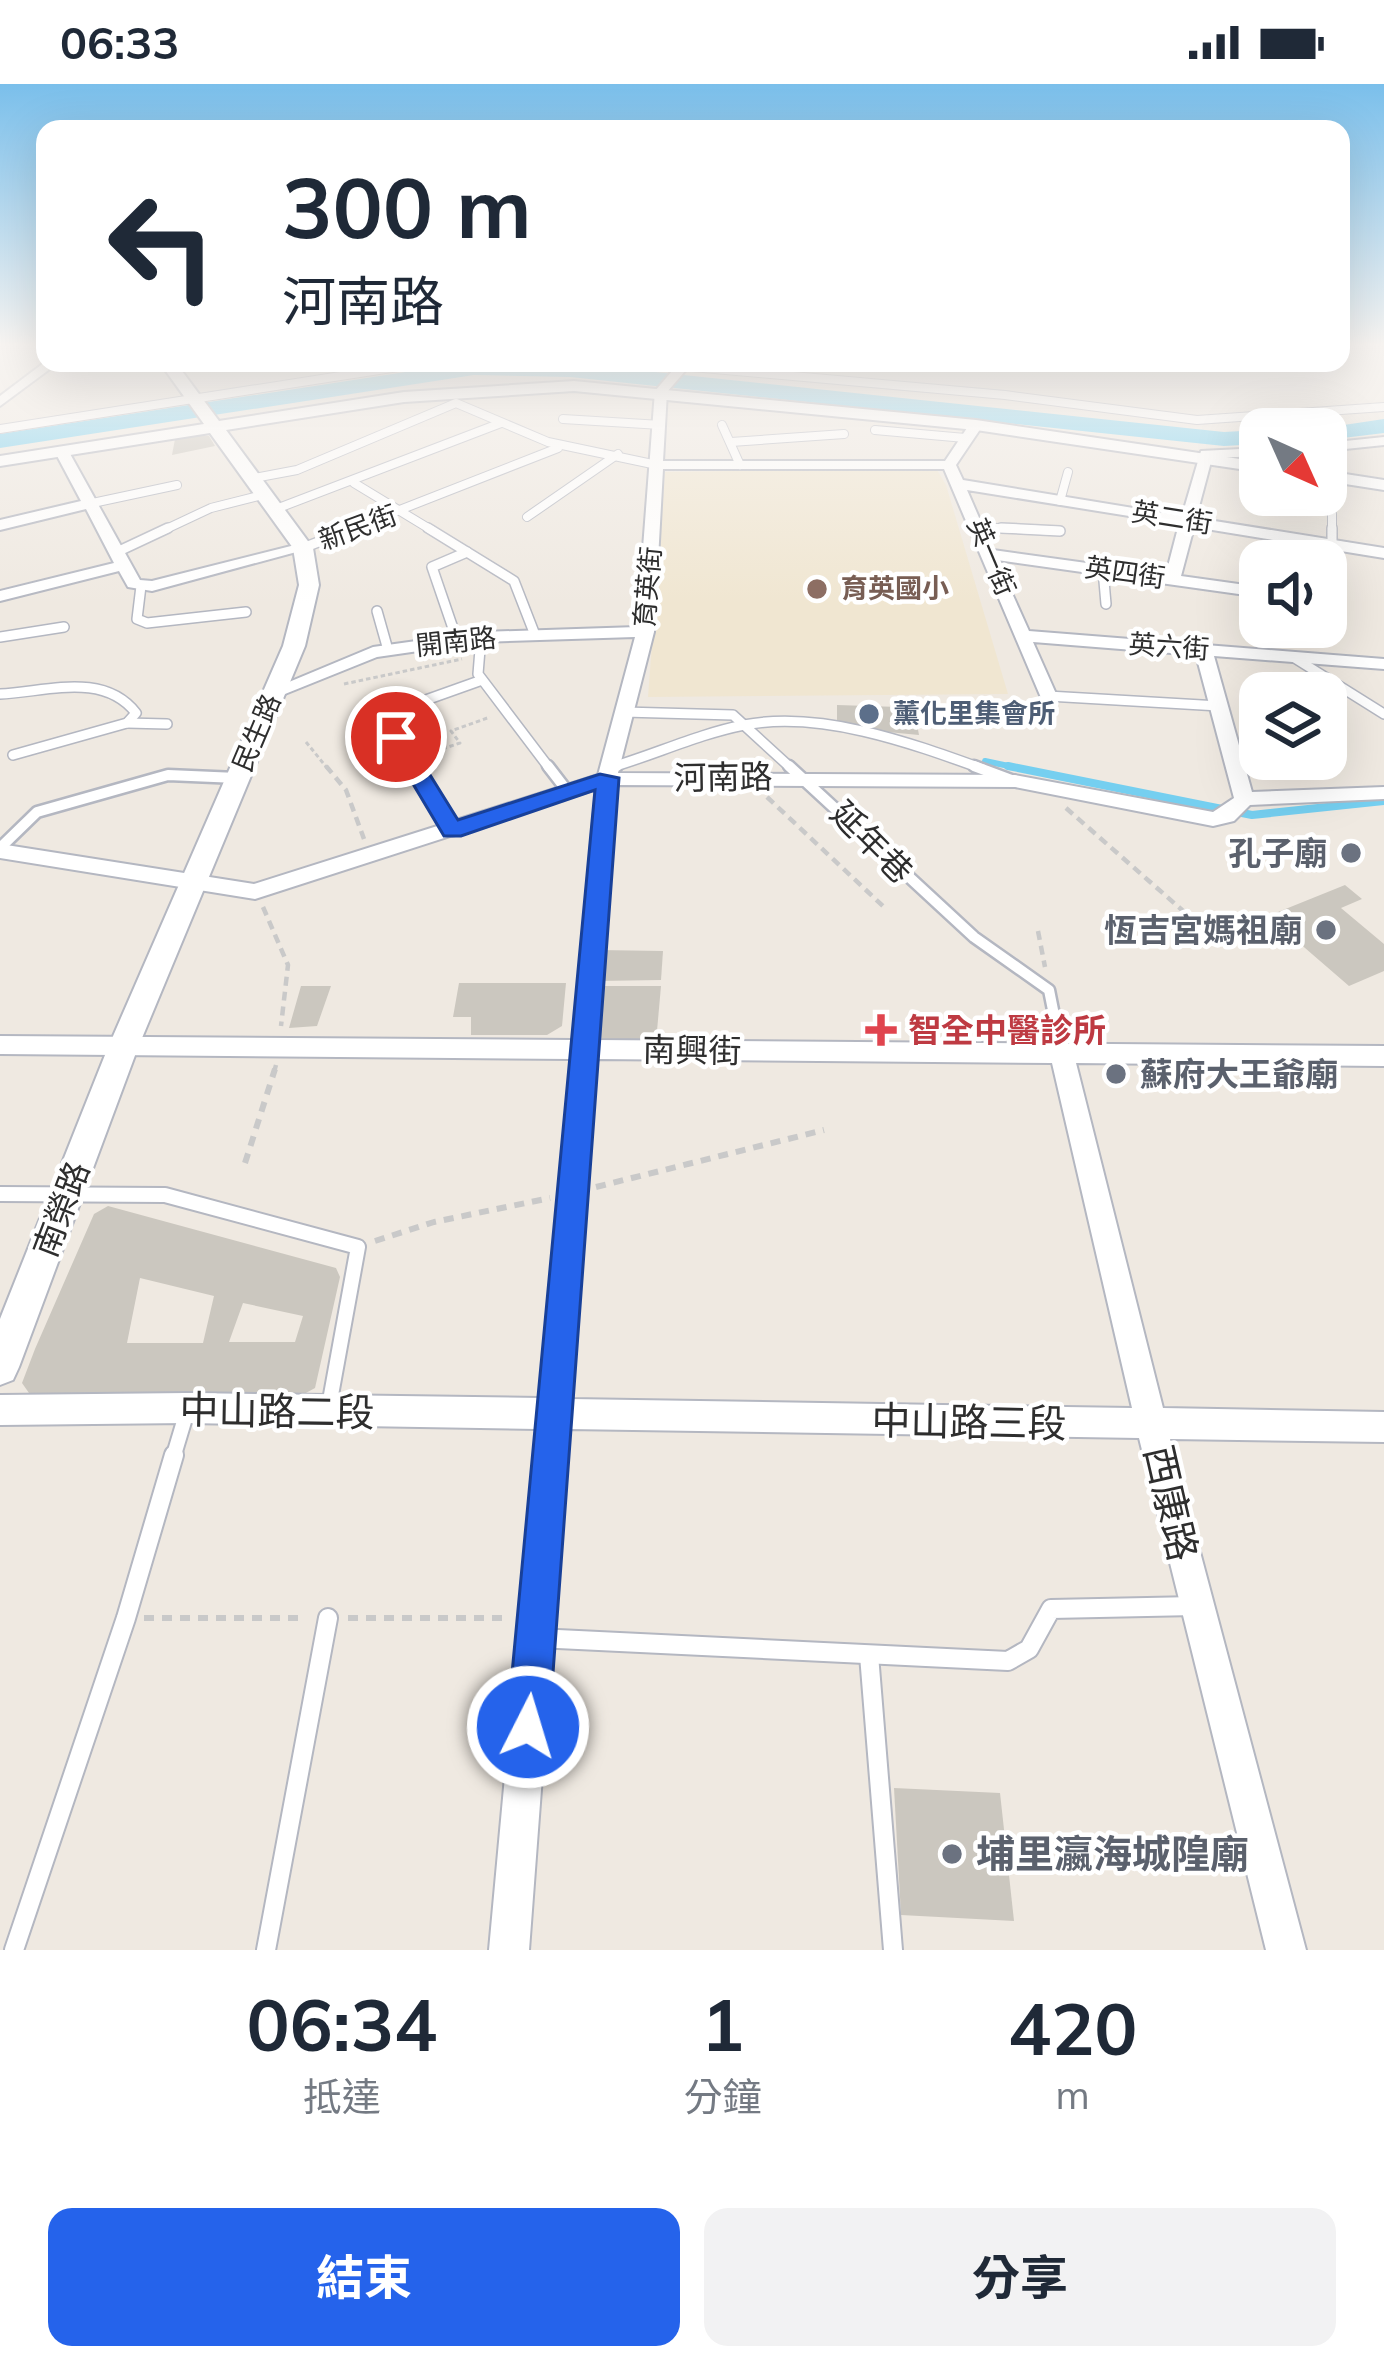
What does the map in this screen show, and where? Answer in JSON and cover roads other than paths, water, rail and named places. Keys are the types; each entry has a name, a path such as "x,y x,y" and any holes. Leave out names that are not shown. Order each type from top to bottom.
{"street":[{"path":"0,461 190,430"},
{"path":"217,430 303,548"},
{"name":"育英街","path":"509,1950 608,773 645,632 660,430"},
{"path":"962,430 1239,463"},
{"path":"657,465 949,465 970,431"},
{"path":"1347,445 1384,441"},
{"path":"62,452 88,504 141,586"},
{"path":"1205,458 1239,454"},
{"path":"1172,580 1205,458"},
{"name":"英一街","path":"949,465 991,554 1048,697"},
{"path":"1347,479 1384,484"},
{"name":"英二街","path":"959,484 1299,540"},
{"path":"0,525 88,504"},
{"name":"英二街","path":"1347,547 1384,553"},
{"name":"新民街","path":"141,586 303,548"},
{"name":"民生路","path":"122,1050 294,646 309,585 303,548"},
{"name":"英四街","path":"991,554 1239,589"},
{"path":"0,596 122,558"},
{"name":"開南路","path":"274,692 388,650 481,637 645,632"},
{"name":"英六街","path":"1025,636 1204,650 1286,651 1384,664"},
{"path":"1204,650 1244,799"},
{"name":"河南路","path":"0,849 190,885 255,892 568,792 608,773 1015,781 1197,818 1227,816 1244,799 1384,794"},
{"name":"南興街","path":"1,1042 122,1050 279,1044 1384,1056"},
{"name":"南榮路","path":"0,1367 122,1050"},
{"name":"西康路","path":"1062,1054 1195,1606 1286,1950"},
{"name":"中山路二段","path":"0,1410 554,1413"},
{"name":"中山路三段","path":"554,1413 1384,1427"}],"lane":[{"path":"266,494 297,470 392,430"},
{"path":"122,558 199,513 266,494 354,483 484,430"},
{"path":"522,430 568,446 657,465"},
{"path":"725,430 740,465"},
{"path":"883,430 970,431"},
{"path":"731,442 844,434"},
{"name":"新民街","path":"303,548 568,446"},
{"path":"526,517 618,454"},
{"path":"1060,501 1068,472"},
{"path":"354,483 514,581 535,635"},
{"path":"88,504 177,485"},
{"path":"979,527 1060,531"},
{"path":"457,640 432,567 467,552"},
{"path":"1102,570 1106,604"},
{"path":"141,586 137,619 147,623 246,612"},
{"path":"377,611 388,650"},
{"path":"0,637 64,627"},
{"path":"481,637 476,657 482,680 568,792"},
{"path":"1286,651 1384,714"},
{"path":"453,830 381,716 482,680"},
{"path":"0,694 110,687 127,696 136,713 127,723"},
{"path":"1048,697 1219,706"},
{"path":"623,712 733,716 746,724"},
{"path":"608,773 746,724 803,720 983,767 1015,781"},
{"path":"13,755 127,723 167,724"},
{"name":"延年巷","path":"746,724 974,938 1049,990 1062,1054"},
{"path":"0,849 37,812 168,775 238,778"},
{"path":"0,1194 165,1196 358,1247 328,1414"},
{"path":"14,1950 126,1618 188,1408"},
{"path":"536,1638 1007,1661 1029,1649 1051,1609 1195,1606"},
{"path":"266,1950 328,1618"},
{"path":"868,1655 893,1950"}],"waterway":[{"path":"0,441 71,430"},
{"path":"1139,430 1239,438"},
{"path":"985,761 1023,769"},
{"path":"1008,766 1252,815 1384,801"}],"place":[{"name":"育英國小","path":"817,589"},
{"name":"薰化里集會所","path":"869,714"},
{"name":"孔子廟","path":"1351,853"},
{"name":"恆吉宮媽祖廟","path":"1326,930"},
{"name":"智全中醫診所","path":"881,1030"},
{"name":"蘇府大王爺廟","path":"1116,1074"},
{"name":"埔里瀛海城隍廟","path":"952,1854"}]}
